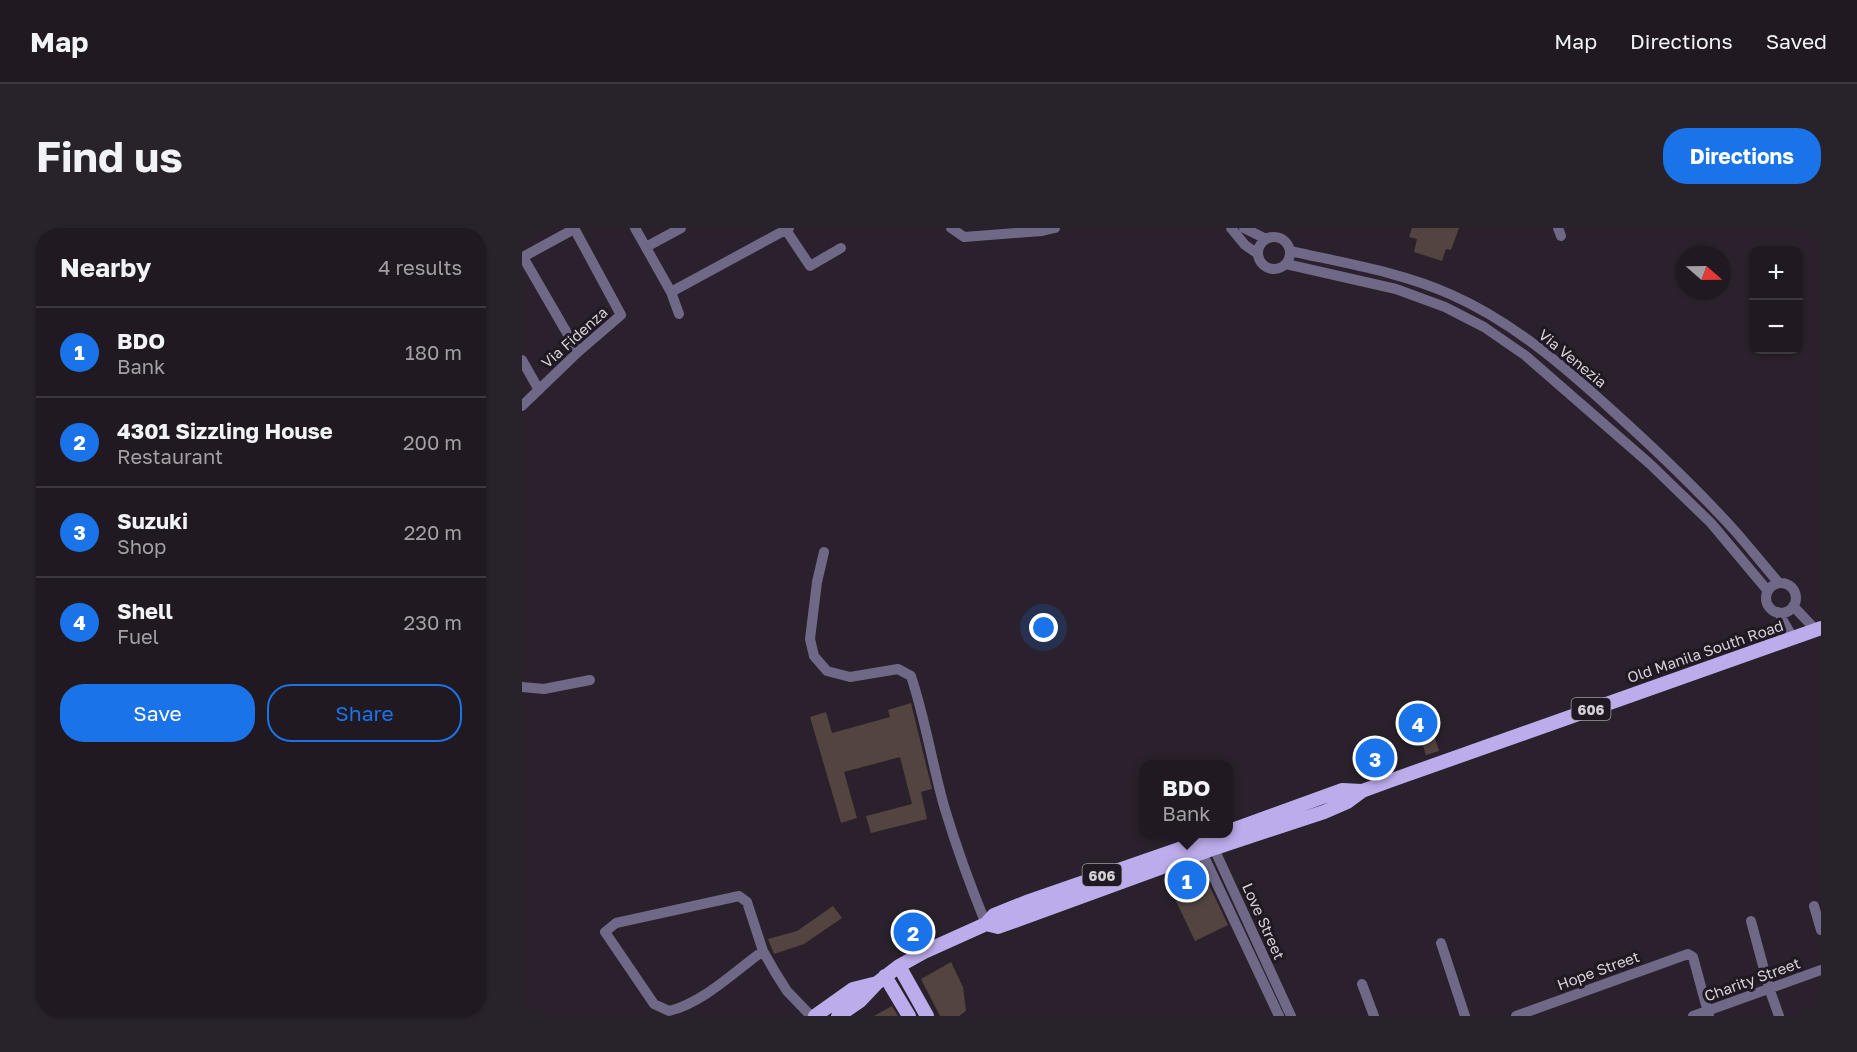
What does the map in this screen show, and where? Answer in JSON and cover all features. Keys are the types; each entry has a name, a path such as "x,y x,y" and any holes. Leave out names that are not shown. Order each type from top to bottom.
{"main road":[{"name":"Old Manila South Road","path":"1233,837 1324,812 1347,802 1362,790 1818,629"},
{"name":"Old Manila South Road","path":"1233,830 1342,790 1362,790"},
{"name":"Old Manila South Road","path":"899,966 986,924 994,915 1029,901 1228,838"},
{"name":"606","path":"838,1016 860,1001 881,979 899,966"},
{"path":"899,966 927,1016"},
{"name":"606","path":"813,1016 853,989 881,979"},
{"path":"881,979 909,1016"}],"street":[{"path":"574,228 523,256 578,352"},
{"name":"Via Fidenza","path":"522,406 578,352 621,315 574,228"},
{"path":"635,228 670,292 679,314"},
{"path":"646,247 681,228"},
{"path":"951,228 964,237 1055,228"},
{"path":"1231,228 1245,245 1258,254"},
{"path":"1244,228 1266,239"},
{"path":"670,292 787,229 810,266 841,248"},
{"path":"1277,237 1286,242 1290,252 1286,264 1276,269 1266,267 1259,259 1260,245 1266,239 1277,237"},
{"name":"Via Venezia","path":"1290,252 1401,276 1452,295 1490,314 1578,379 1659,453 1734,530 1779,583"},
{"name":"Via Venezia","path":"1286,264 1396,289 1445,308 1484,327 1526,356 1650,464 1712,523 1768,591"},
{"path":"522,360 539,390"},
{"path":"824,552 817,582 810,639 814,656 827,671 850,677 898,669 911,676 918,696 944,806 986,924"},
{"path":"1779,583 1792,588 1795,597 1793,606 1786,612 1773,611 1766,600 1768,591 1779,583"},
{"path":"1793,606 1818,629"},
{"path":"1778,612 1793,638"},
{"path":"522,687 543,689 590,680"},
{"name":"Love Street","path":"1210,843 1279,1016"},
{"name":"Love Street","path":"1210,843 1291,1016"},
{"path":"762,951 698,999 681,1009 669,1011 654,1004 604,932 615,923 739,896 747,902 762,951 788,991 813,1016"},
{"path":"1814,906 1821,930"},
{"path":"1751,921 1779,1016"},
{"path":"1441,943 1466,1016"},
{"name":"Hope Street","path":"1515,1016 1688,954 1694,957 1708,1013"},
{"name":"Charity Street","path":"1693,1016 1708,1013 1821,970"},
{"path":"1362,984 1374,1016"}],"building":[{"path":"1412,228 1459,228 1451,250 1446,249 1442,261 1414,252 1417,239 1409,237"},
{"path":"911,703 932,789 921,792 927,819 871,833 866,816 912,804 900,757 844,772 857,818 841,823 810,717 826,712 832,733 890,717 888,710"},
{"path":"1432,729 1439,751 1426,755 1419,733"},
{"path":"1192,866 1201,868 1228,925 1195,941 1164,876"},
{"path":"833,906 842,918 804,944 774,954 768,939 797,931"},
{"path":"951,962 963,987 966,1011 959,1016 940,1016 921,979"},
{"path":"892,1006 898,1016 874,1016"}],"place":[{"name":"Shell","path":"1418,723"},
{"name":"Suzuki","path":"1375,758"},
{"name":"BDO","path":"1187,880"},
{"name":"4301 Sizzling House","path":"913,932"}]}
